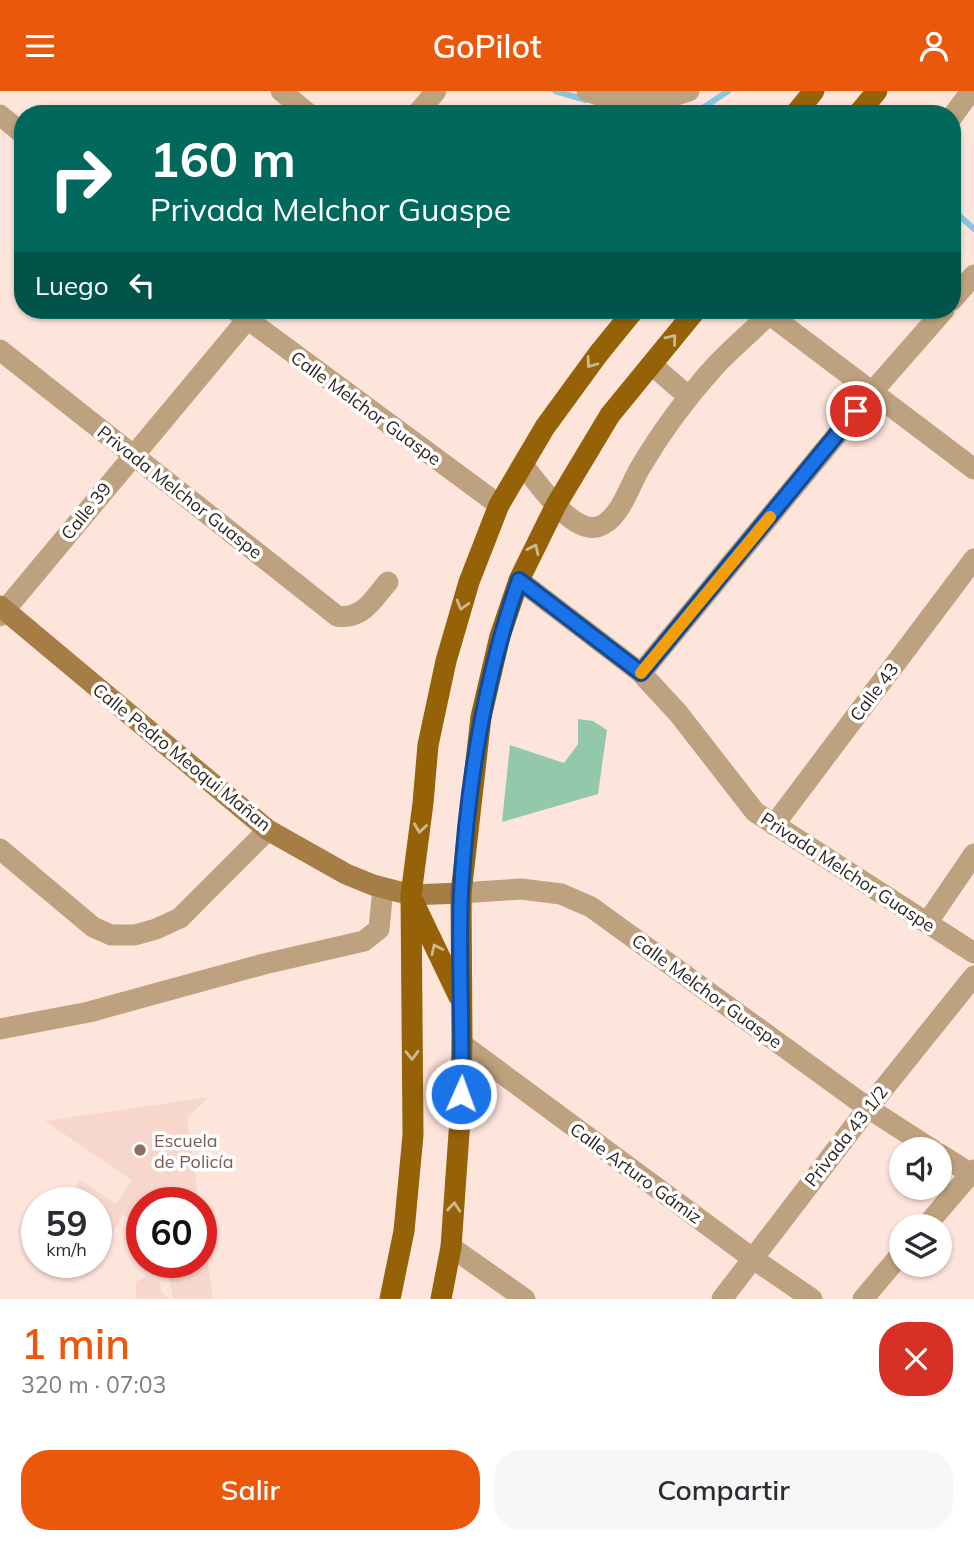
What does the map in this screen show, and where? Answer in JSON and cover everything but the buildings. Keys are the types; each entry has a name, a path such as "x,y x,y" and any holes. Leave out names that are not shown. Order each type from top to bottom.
{"main road":[{"path":"802,105 814,91"},
{"path":"865,105 877,91"},
{"path":"390,1299 404,1231 413,1135 411,895 428,745 446,661 469,582 499,505 545,427 598,353 626,319"},
{"path":"441,1299 450,1247 460,1119 461,893 481,717 500,636 519,580 556,505 610,415 689,319"},
{"name":"Calle Pedro Meoqui Mañan","path":"2,611 268,830 346,874 383,888 411,895 461,893"},
{"path":"411,895 461,1002"}],"street":[{"path":"281,91 298,105"},
{"path":"424,105 436,91"},
{"path":"587,91 628,100 671,97 689,91"},
{"path":"0,115 14,127"},
{"path":"961,290 973,277"},
{"name":"Calle 39","path":"2,611 132,455 240,319"},
{"name":"Calle Melchor Guaspe","path":"253,319 499,505"},
{"path":"523,465 556,505 576,523 599,527 616,513 640,467 689,397 717,364 764,319"},
{"path":"780,319 974,469"},
{"path":"641,673 873,391 936,319"},
{"name":"Privada Melchor Guaspe","path":"0,350 337,616 355,616 364,610 388,582"},
{"path":"652,365 689,397"},
{"name":"Calle 43","path":"774,825 974,559"},
{"name":"Privada Melchor Guaspe","path":"519,580 641,673 678,713 755,812 974,953"},
{"path":"0,849 93,927 111,935 135,935 180,918 268,830"},
{"path":"927,923 974,854"},
{"path":"0,1029 89,1012 251,968 364,941 379,929 383,888"},
{"name":"Calle Melchor Guaspe","path":"461,893 521,889 561,894 591,907 868,1108 913,1137"},
{"name":"Privada 43 1/2","path":"722,1299 868,1108 974,976"},
{"name":"Calle Arturo Gámiz","path":"462,1044 811,1299"},
{"path":"937,1214 973,1173 952,1161"},
{"path":"450,1247 525,1299"},
{"path":"863,1299 889,1268"}],"shaded area":[{"name":"Escuela de Policía","path":"209,1097 187,1118 197,1187 127,1187 132,1180 45,1121"},
{"name":"Escuela de Policía","path":"80,1180 90,1187 76,1187"},
{"name":"Escuela de Policía","path":"126,1189 126,1217 123,1215 112,1232 112,1201 116,1204"},
{"path":"152,1278 160,1282 162,1293 170,1299 137,1299 137,1281"},
{"path":"169,1278 210,1278 213,1299 173,1299"}],"green space":[{"path":"578,719 593,721 607,730 598,794 502,822 510,745 564,763 578,744"}],"waterway":[{"path":"555,91 586,100"},
{"path":"707,105 728,91"},
{"path":"961,217 974,229"}],"slow traffic":[{"path":"641,673 770,517"}],"place":[{"name":"Escuela de Policía","path":"140,1150"}],"route":[{"path":"461,1094 461,893 470,806 481,717 500,636 519,580 641,673 856,411"}]}
